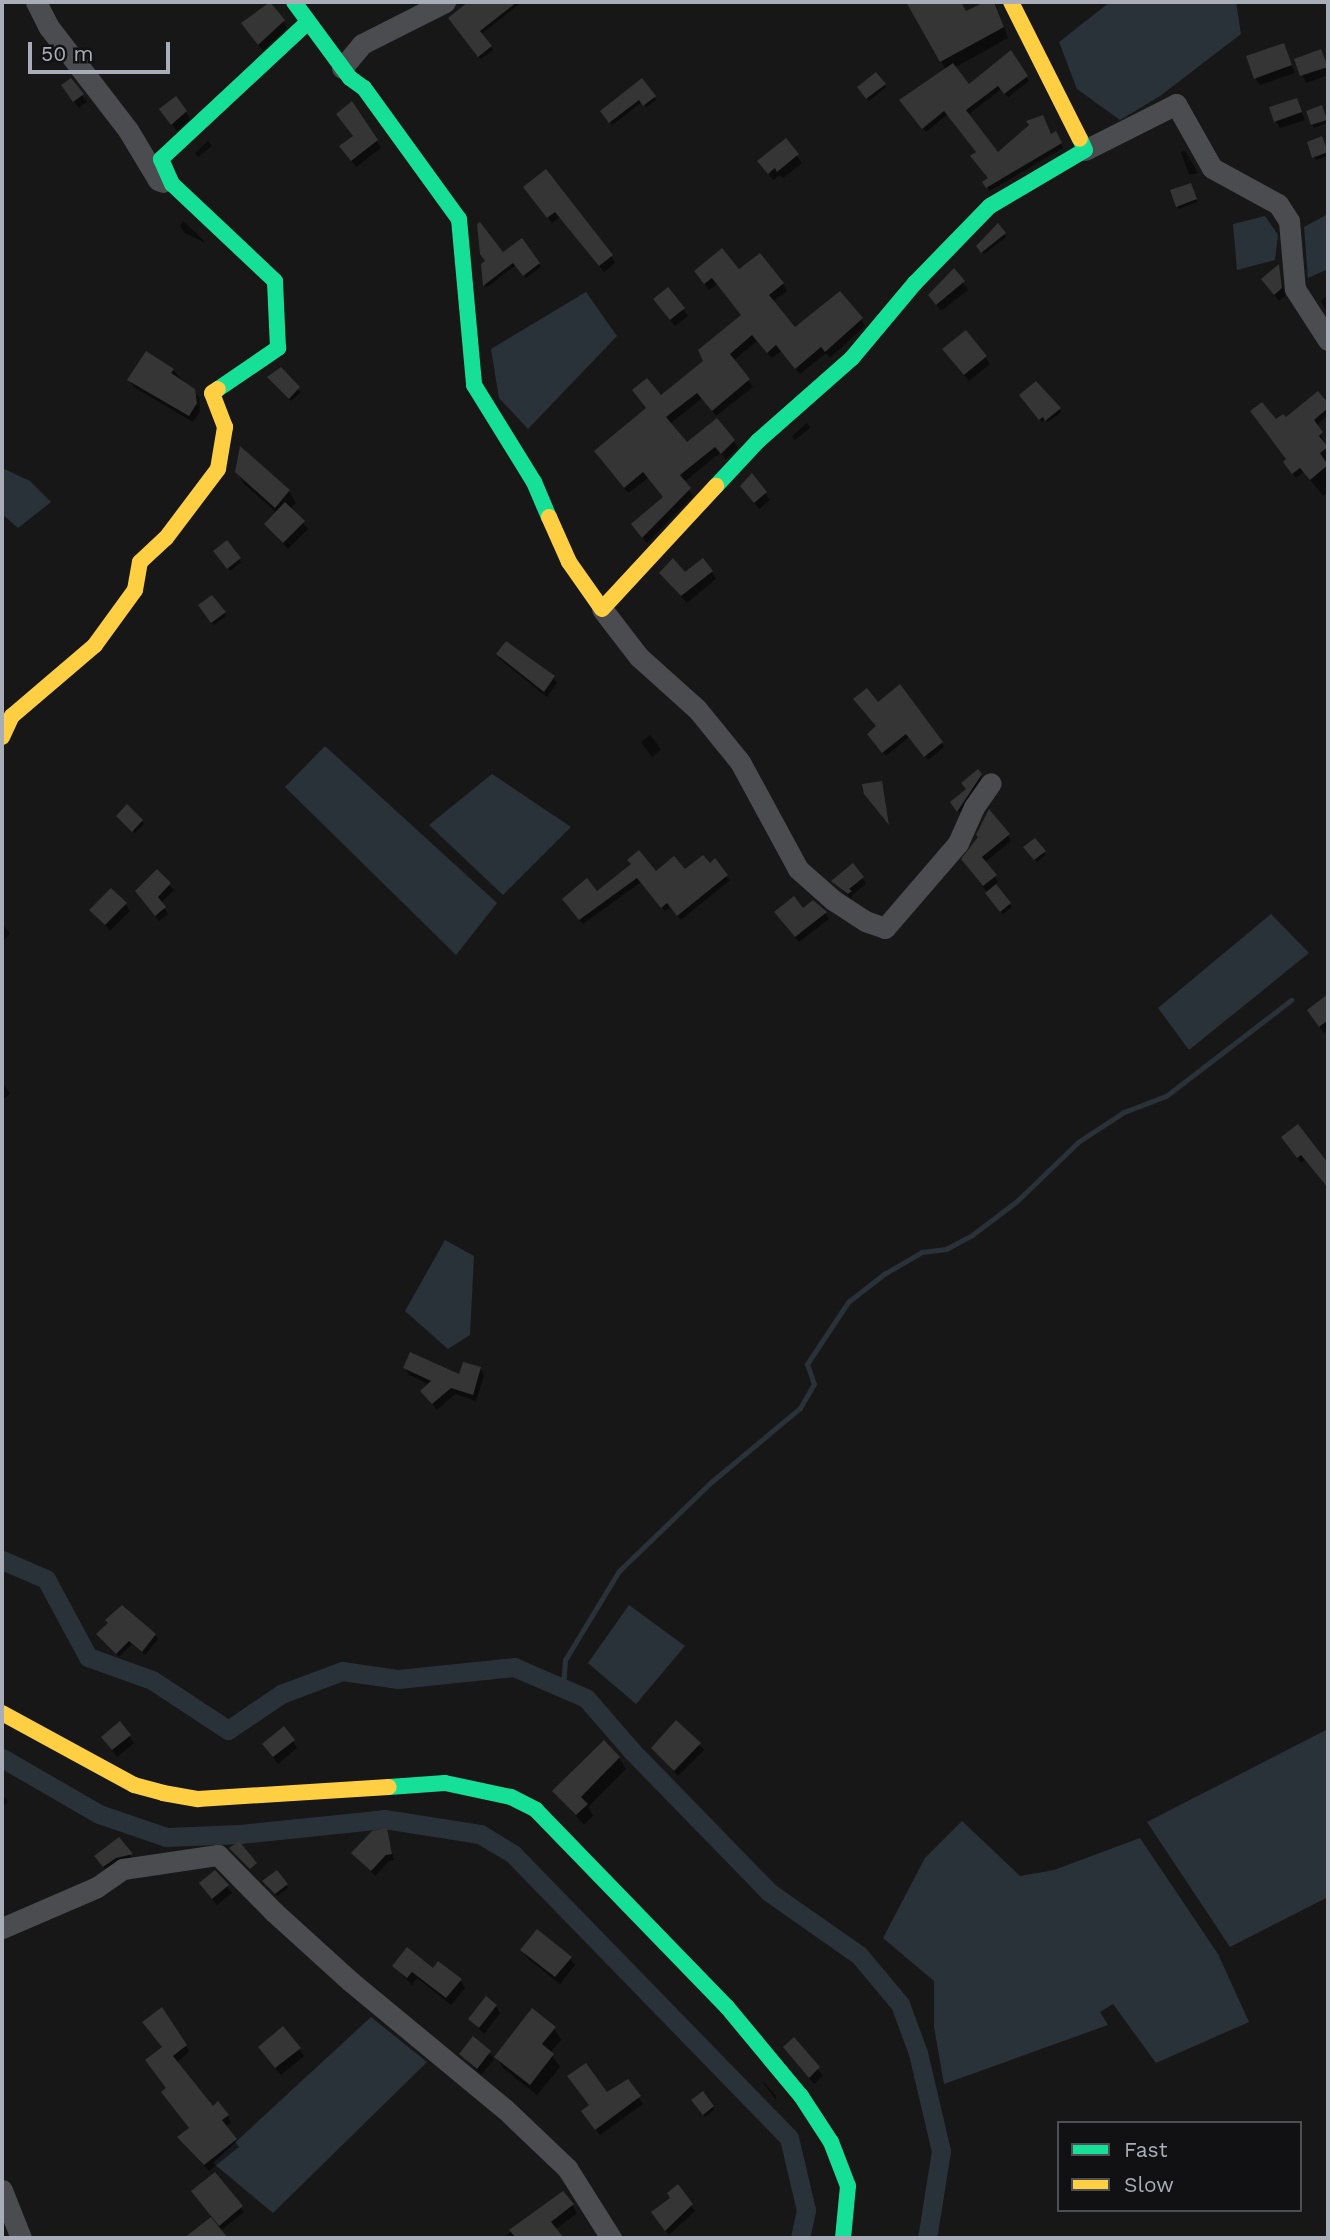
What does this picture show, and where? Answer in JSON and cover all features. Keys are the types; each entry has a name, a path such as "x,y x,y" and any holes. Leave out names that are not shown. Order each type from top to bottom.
{"street":[{"path":"36,2 48,26 128,130 158,180 172,184"},
{"path":"294,2 342,68 364,88 459,219 474,385 534,482 569,562 639,657 697,709 740,762 798,869 833,900 865,921 885,928 958,843 974,807 990,783"},
{"path":"342,68 362,44 445,2"},
{"path":"1011,2 1085,150"},
{"path":"2,737 12,716 95,645 135,590 140,562 166,538 218,469 225,427 212,393 278,348 275,281 172,184 162,159 307,23"},
{"path":"602,608 758,441 852,358 915,283 990,206 1085,150 1176,104 1212,168 1278,204 1289,221 1295,289 1328,340"},
{"path":"2,1713 134,1785 163,1793 198,1798 445,1783 511,1797 537,1810 727,2007 800,2096 831,2142 848,2186 843,2238"},
{"path":"2,1928 97,1887 123,1869 218,1855 274,1912 350,1981 505,2109 567,2168 611,2238"},
{"path":"2,2190 21,2238"}],"shaded area":[{"path":"1110,2 1236,2 1241,34 1160,96 1120,120 1077,89 1059,42"},
{"path":"1328,214 1328,269 1308,278 1304,227"},
{"path":"1265,216 1278,235 1275,260 1237,270 1233,224"},
{"path":"586,292 617,336 528,429 499,398 491,349"},
{"path":"2,468 30,481 51,502 18,528 2,514"},
{"path":"325,746 497,903 456,955 285,787"},
{"path":"492,774 571,827 503,895 429,825"},
{"path":"1271,914 1309,953 1189,1050 1158,1008"},
{"path":"445,1240 474,1256 470,1335 448,1349 405,1311"},
{"path":"629,1605 685,1646 636,1704 588,1663"},
{"path":"1328,1729 1328,1897 1230,1947 1147,1822"},
{"path":"962,1821 1020,1876 1054,1870 1140,1838 1218,1954 1249,2022 1156,2063 1113,2004 1100,2012 1108,2025 944,2084 934,2027 934,1981 883,1938 925,1858"},
{"path":"371,2017 427,2062 273,2213 213,2163"}],"building":[{"path":"270,2 285,20 258,45 241,23"},
{"path":"468,2 517,2 480,31 492,46 478,57 448,18"},
{"path":"906,2 961,2 966,11 985,2 994,2 1004,27 940,62"},
{"path":"1284,43 1292,65 1254,79 1246,56"},
{"path":"1321,49 1328,67 1300,76 1294,59"},
{"path":"1011,50 1028,76 1004,94 998,86 966,110 998,152 1029,125 1026,121 1043,115 1051,134 1056,131 1062,143 986,188 982,182 988,178 970,156 976,152 944,111 922,129 899,100 953,63 969,84"},
{"path":"876,72 886,84 866,99 857,87"},
{"path":"71,78 84,94 73,102 61,85"},
{"path":"642,78 656,96 643,106 639,100 609,123 600,111"},
{"path":"176,96 187,111 171,125 159,109"},
{"path":"1297,98 1302,112 1274,122 1269,107"},
{"path":"352,101 378,140 351,161 339,146 353,136 336,114"},
{"path":"1322,105 1327,120 1311,125 1306,111"},
{"path":"1322,136 1328,152 1312,158 1307,142"},
{"path":"786,138 799,154 777,172 775,168 768,174 757,161"},
{"path":"546,169 613,255 599,266 555,212 547,218 523,187"},
{"path":"1191,183 1197,199 1176,207 1170,190"},
{"path":"480,222 503,252 522,238 540,263 523,276 513,263 483,286 481,264 485,261 480,254 477,224"},
{"path":"998,223 1006,233 981,253 976,246"},
{"path":"722,248 739,269 760,253 784,283 769,295 795,327 840,291 863,318 825,352 821,347 795,369 776,345 767,353 752,335 730,354 750,379 712,411 697,393 666,417 687,442 717,418 735,440 721,454 715,447 680,475 691,488 642,538 631,524 663,497 643,472 624,488 594,451 646,408 632,390 647,378 661,395 703,361 698,350 741,315 712,278 704,284 694,271"},
{"path":"1279,264 1282,288 1274,295 1261,279"},
{"path":"954,268 965,281 936,305 928,295"},
{"path":"668,287 685,308 670,320 653,299"},
{"path":"966,330 987,356 964,375 942,349"},
{"path":"146,351 174,369 171,373 195,389 197,403 189,416 127,380"},
{"path":"281,367 300,387 289,399 267,377"},
{"path":"1036,381 1061,408 1045,421 1043,417 1039,420 1019,395"},
{"path":"1318,391 1328,403 1328,408 1314,420 1323,432 1319,436 1328,447 1320,453 1328,465 1310,480 1300,468 1292,474 1283,462 1286,459 1250,411 1262,402 1276,419 1283,414 1286,417"},
{"path":"240,446 290,490 275,508 235,472"},
{"path":"752,473 767,492 754,503 740,486"},
{"path":"285,502 305,521 283,543 264,524"},
{"path":"227,540 241,558 227,569 213,551"},
{"path":"673,558 685,572 703,558 713,571 681,596 659,573"},
{"path":"212,595 226,612 211,623 198,605"},
{"path":"506,641 555,676 544,692 496,654"},
{"path":"900,684 943,742 924,757 906,734 882,753 867,734 876,726 853,699 867,688 878,702"},
{"path":"978,769 982,774 957,812 950,802 966,789 961,783"},
{"path":"882,781 889,825 864,794 862,784"},
{"path":"127,804 143,820 132,832 116,816"},
{"path":"989,809 1010,834 982,857 997,875 983,886 961,859 978,837 976,835"},
{"path":"1035,838 1046,851 1034,860 1023,847"},
{"path":"639,850 656,871 674,856 685,869 703,855 710,863 715,858 728,875 677,916 667,903 661,908 637,878 579,920 562,899 587,878 597,891 631,864 627,860"},
{"path":"853,863 864,877 849,889 852,891 848,894 831,881"},
{"path":"157,869 171,883 158,897 166,907 155,916 135,891"},
{"path":"996,884 1011,903 1000,912 985,893"},
{"path":"111,888 127,903 105,925 89,910"},
{"path":"794,896 803,908 813,900 827,912 795,937 774,912"},
{"path":"1328,994 1328,1020 1319,1027 1307,1010"},
{"path":"1298,1124 1328,1163 1328,1188 1301,1155 1297,1158 1281,1137"},
{"path":"410,1352 459,1374 463,1362 481,1367 473,1395 451,1388 432,1404 420,1391 431,1381 403,1368"},
{"path":"122,1605 156,1634 142,1652 129,1641 116,1654 96,1634 108,1623 105,1620"},
{"path":"676,1720 701,1743 674,1771 651,1748"},
{"path":"120,1721 131,1735 112,1750 101,1737"},
{"path":"284,1726 295,1740 273,1757 262,1744"},
{"path":"604,1740 620,1757 581,1797 588,1804 576,1815 552,1791"},
{"path":"387,1828 392,1854 386,1855 371,1871 351,1853 372,1831"},
{"path":"119,1837 133,1854 116,1858 103,1867 94,1856"},
{"path":"239,1841 257,1863 250,1869 229,1848"},
{"path":"215,1870 229,1885 212,1899 199,1883"},
{"path":"277,1870 288,1884 275,1894 262,1881"},
{"path":"537,1929 572,1957 555,1977 520,1950"},
{"path":"407,1947 433,1968 438,1961 462,1979 446,1998 412,1972 407,1978 392,1966"},
{"path":"486,1996 497,2005 479,2028 468,2019"},
{"path":"162,2007 187,2045 173,2056 213,2106 218,2101 229,2115 222,2120 237,2139 204,2165 177,2137 189,2128 161,2092 166,2088 145,2060 162,2047 142,2022"},
{"path":"532,2008 556,2027 542,2044 554,2054 530,2085 494,2057"},
{"path":"283,2026 301,2048 275,2068 258,2047"},
{"path":"473,2036 491,2051 477,2069 459,2054"},
{"path":"794,2037 820,2067 809,2078 783,2047"},
{"path":"586,2063 607,2092 628,2079 641,2096 595,2130 581,2111 589,2105 567,2076"},
{"path":"703,2091 714,2106 703,2115 691,2100"},
{"path":"215,2172 243,2206 219,2226 191,2191"},
{"path":"678,2184 693,2204 665,2231 651,2212 670,2198 667,2193"},
{"path":"563,2191 574,2204 551,2222 564,2238 516,2238 509,2230"},
{"path":"211,2217 228,2238 184,2238"}],"waterway":[{"path":"563,1688 565,1660 619,1571 710,1483 800,1408 814,1384 807,1364 848,1302 884,1274 922,1252 946,1249 972,1235 1017,1201 1078,1142 1124,1112 1166,1096 1291,1000"},
{"path":"2,1560 46,1579 88,1657 152,1680 228,1730 281,1694 342,1671 398,1679 514,1667 586,1698 631,1750 769,1892 859,1955 900,2004 918,2053 941,2151 927,2238"},
{"path":"2,1758 99,1814 166,1837 240,1834 384,1819 480,1834 513,1854 789,2138 806,2210 800,2238"}],"traffic: fast":[{"path":"294,2 350,78 364,88 459,219 474,385 534,482 549,517"},
{"path":"218,389 278,348 275,281 172,184 161,159 307,23"},
{"path":"716,486 758,441 852,358 915,283 990,206 1085,150 1080,139"},
{"path":"389,1787 445,1783 511,1797 536,1810 727,2007 801,2096 831,2142 848,2186 843,2238"}],"traffic: slow":[{"path":"1011,2 1080,139"},
{"path":"2,737 12,716 95,645 135,590 140,562 166,538 218,469 225,427 212,393 218,389"},
{"path":"549,517 569,562 602,609 716,486"},
{"path":"2,1713 134,1785 163,1793 198,1799 389,1787"}]}
